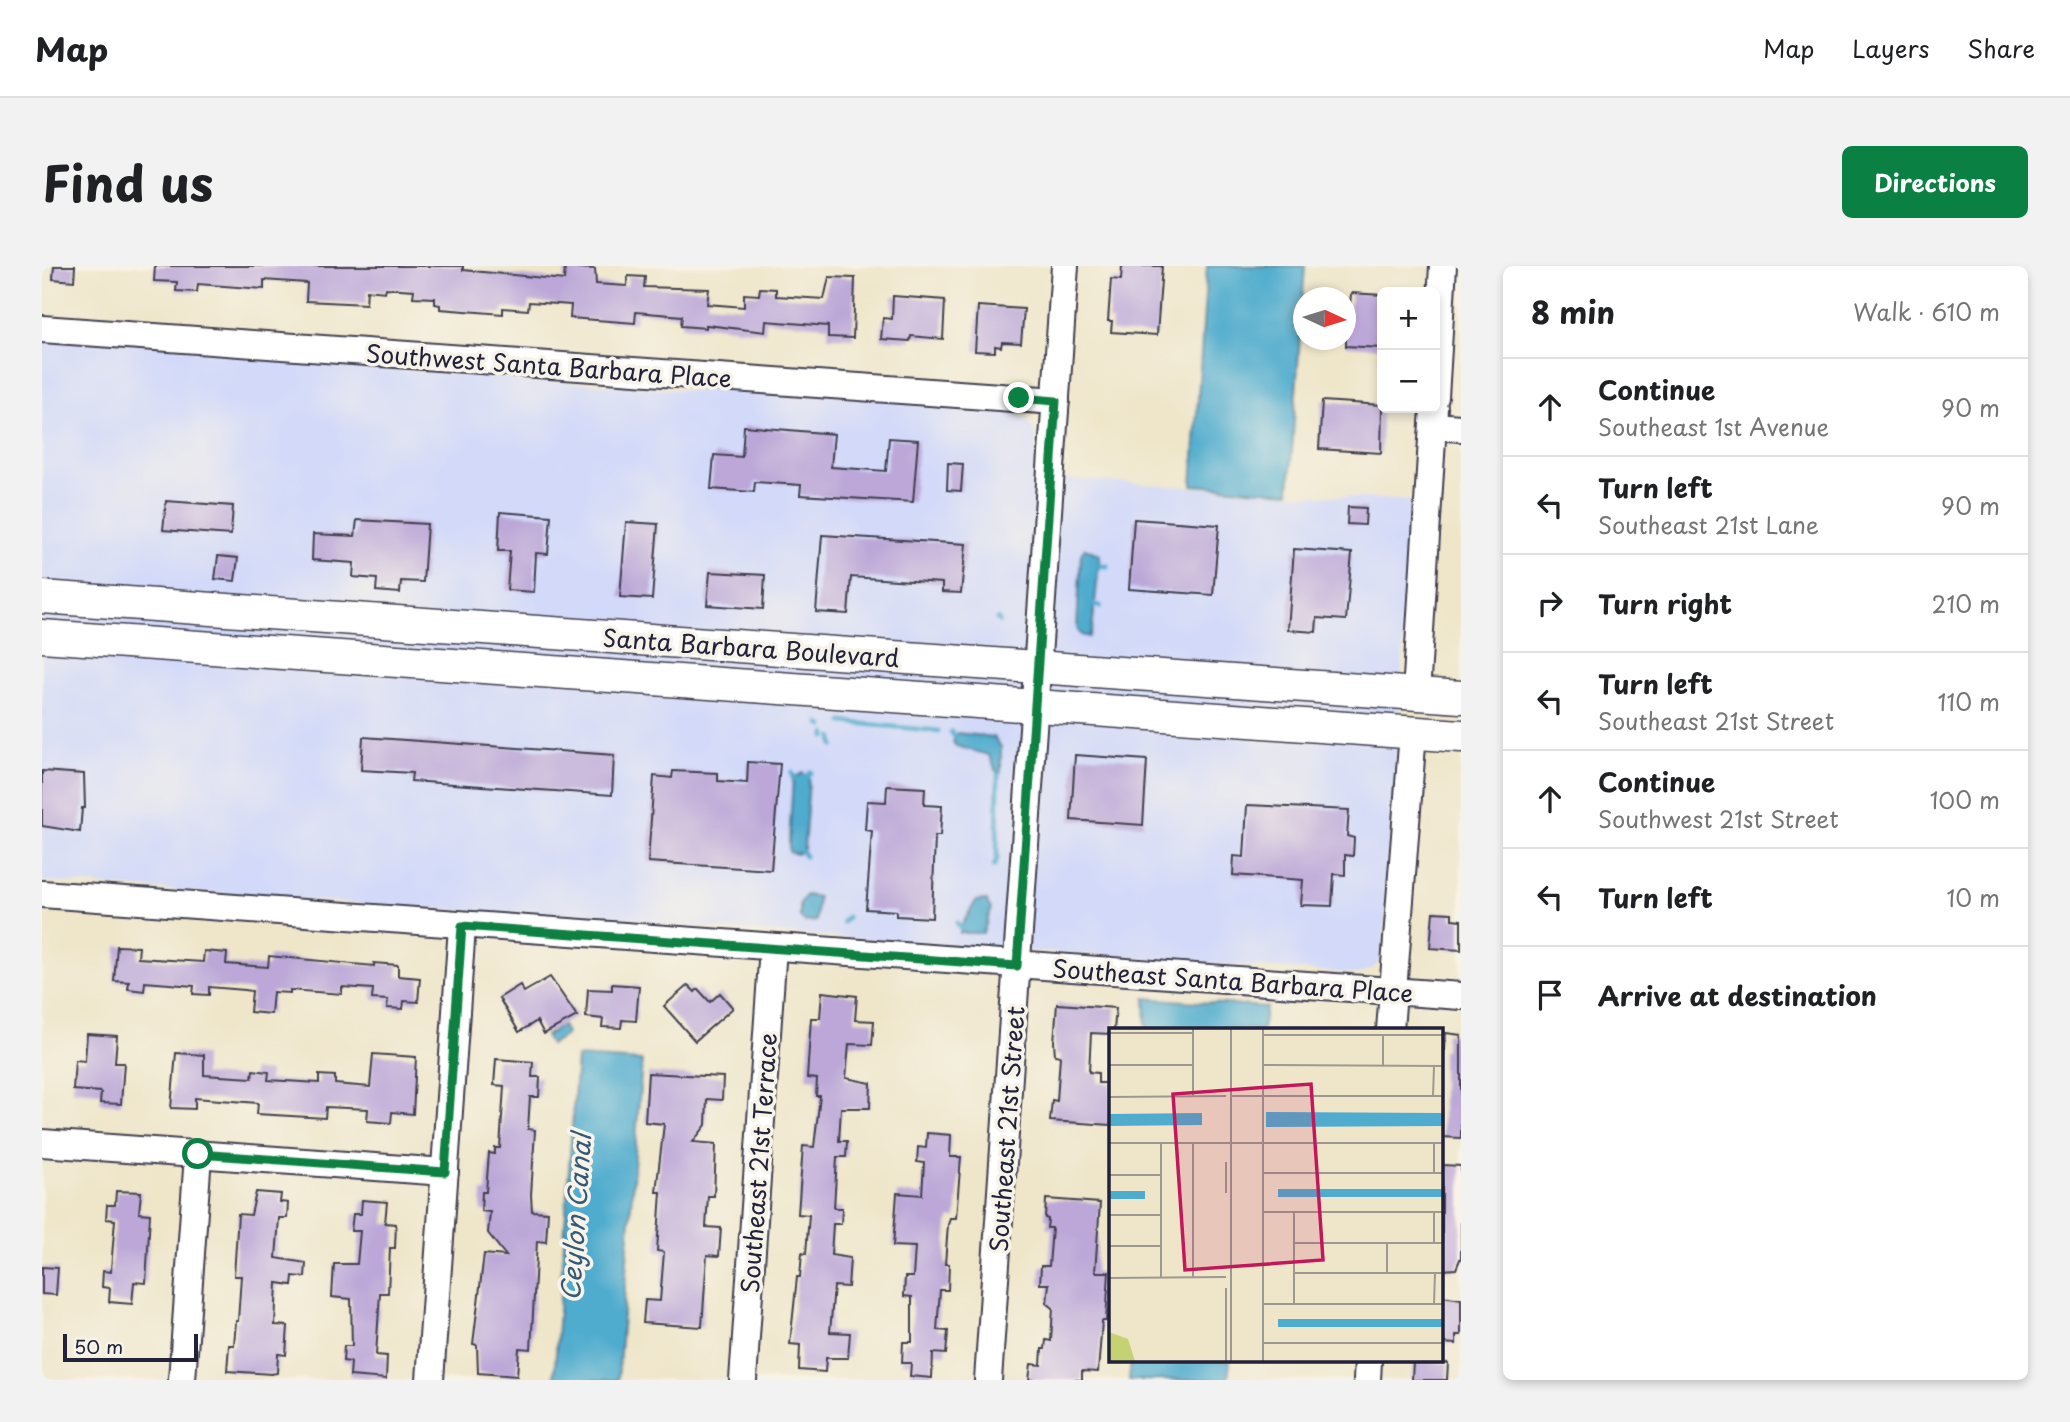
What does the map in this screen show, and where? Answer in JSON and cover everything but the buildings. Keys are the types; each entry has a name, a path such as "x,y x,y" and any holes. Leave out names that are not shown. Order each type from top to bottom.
{"main road":[{"name":"Santa Barbara Boulevard","path":"42,597 1461,697"},
{"name":"Santa Barbara Boulevard","path":"42,636 1461,736"}],"street":[{"name":"Southeast 21st Street","path":"988,1380 1065,266"},
{"path":"1438,350 1443,266"},
{"name":"Southwest Santa Barbara Place","path":"42,329 1056,401"},
{"path":"1416,694 1434,417 1461,428"},
{"path":"1390,1028 1413,732"},
{"name":"Southeast Santa Barbara Place","path":"42,894 1461,996"},
{"path":"430,1380 462,926"},
{"name":"Southeast 21st Terrace","path":"743,1380 773,947"},
{"path":"42,1143 445,1172"},
{"path":"182,1380 198,1154"},
{"path":"1367,1380 1368,1362"}],"shaded area":[{"path":"42,336 226,349 279,360 568,382 698,391 704,382 907,397 932,407 1014,413 1026,418 1036,435 1034,477 1413,501 1383,951 1380,961 1372,969 1357,974 42,881"}],"water":[{"path":"1207,266 1305,266 1304,287 1293,287 1293,350 1299,350 1289,492 1192,485"},
{"path":"1085,548 1100,555 1089,637 1081,635 1077,628 1081,554"},
{"path":"957,733 994,737 1001,747 1001,772 998,775 989,755 956,746 953,742"},
{"path":"803,773 809,779 804,849 797,854 789,852 793,778"},
{"path":"806,895 818,897 816,921 805,922 800,918 800,904"},
{"path":"986,900 991,909 983,933 960,933 960,928 976,901"},
{"path":"1145,998 1266,1007 1262,1028 1146,1028"},
{"path":"562,1026 567,1034 550,1045 545,1036"},
{"name":"Ceylon Canal","path":"577,1057 642,1061 618,1380 554,1380"},
{"path":"1131,1362 1230,1362 1228,1380 1129,1380"}],"waterway":[{"path":"1098,565 1107,566"},
{"path":"1094,605 1100,606"},
{"path":"843,722 938,731"},
{"path":"951,732 954,736"},
{"path":"833,737 834,746"},
{"path":"807,777 811,772"},
{"path":"792,773 793,778"},
{"path":"994,866 997,859 998,775"},
{"path":"802,852 805,856"},
{"path":"843,922 847,917"},
{"path":"957,923 960,928"}],"route":[{"path":"198,1154 445,1172 462,926 1017,966 1056,401 1019,398"}]}
